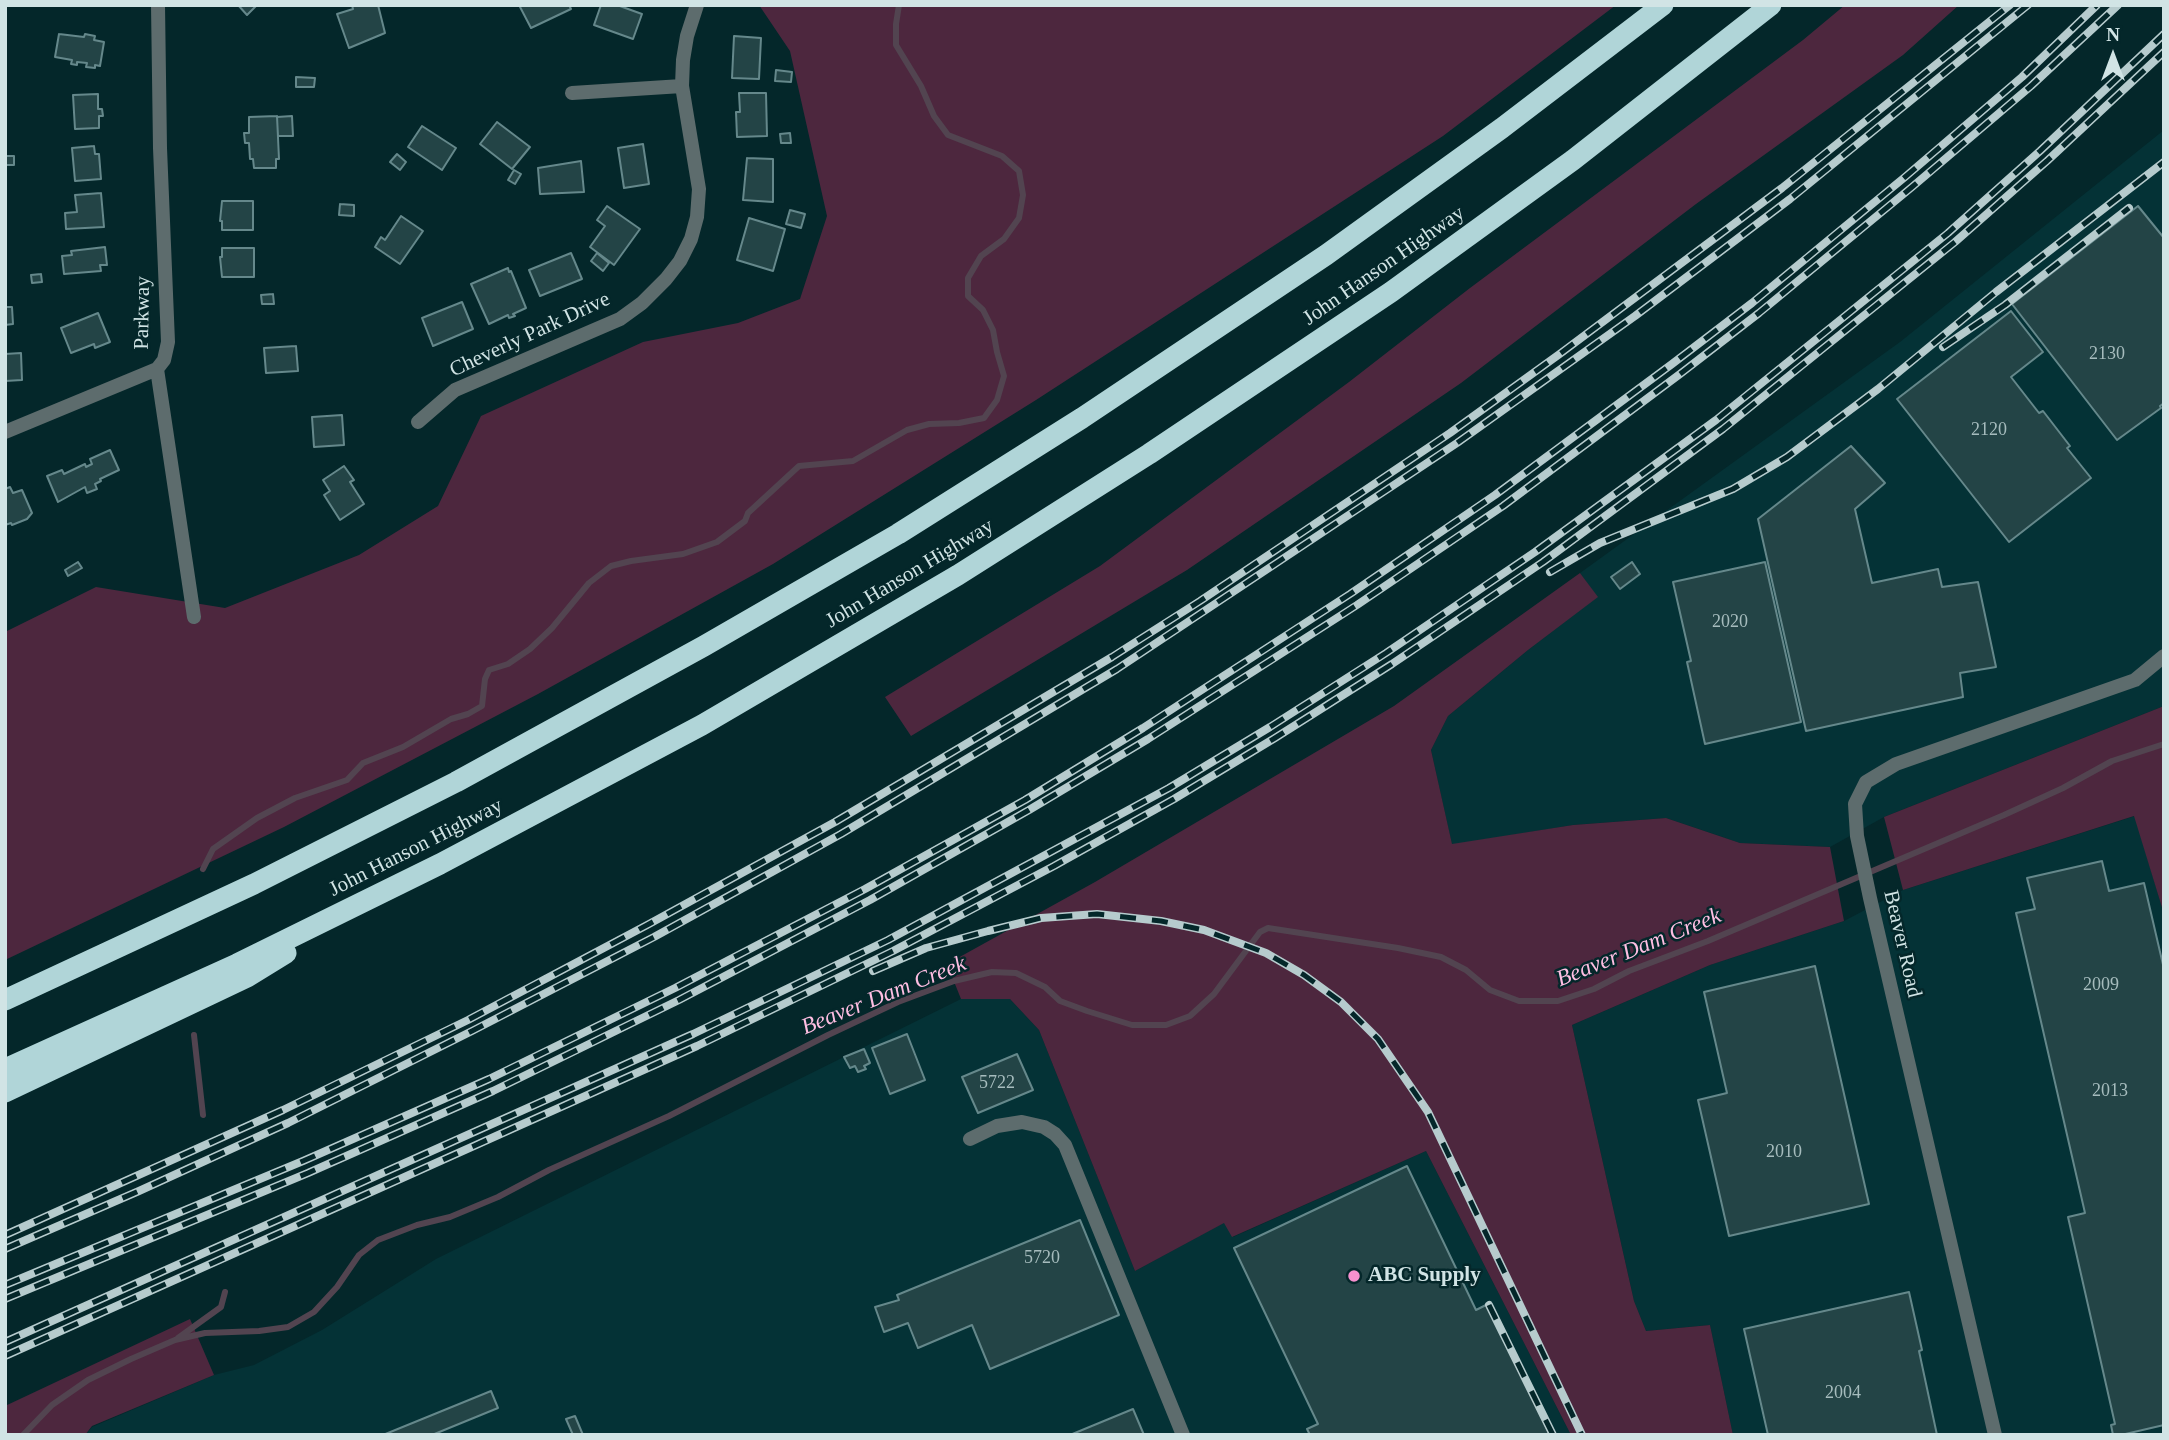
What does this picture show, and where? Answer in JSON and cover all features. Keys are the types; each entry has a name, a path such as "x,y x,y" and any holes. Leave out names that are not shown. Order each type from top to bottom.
{"highway":[{"name":"John Hanson Highway","path":"5,1000 254,884 456,782 704,646 898,534 1072,425 1326,255 1502,128 1663,5"},
{"name":"John Hanson Highway","path":"5,1069 148,1005 373,898 702,725 958,575 1219,408 1458,245 1613,130 1771,5"},
{"path":"5,1092 247,977 373,898"}],"street":[{"name":"Parkway","path":"158,5 160,148 168,342 164,360 157,369 194,617"},
{"name":"Cheverly Park Drive","path":"418,422 455,390 620,319 642,303 680,261 691,239 699,189 682,86 687,36 697,5"},
{"path":"572,93 682,86"},
{"path":"5,432 157,369"},
{"name":"Beaver Road","path":"1995,1435 1870,898 1857,836 1855,804 1861,788 1875,775 1896,764 2135,680 2164,656"},
{"path":"970,1139 997,1126 1022,1122 1044,1127 1055,1133 1065,1144 1183,1435"}],"shaded area":[{"path":"759,5 1616,5 1443,136 1036,400 773,564 538,694 284,827 5,960 5,632 96,587 225,608 359,555 438,506 481,416 643,342 738,323 800,299 827,216 790,51"},
{"path":"1845,5 1959,5 1903,55 1696,204 1461,383 1187,570 911,736 885,697 1100,566 1349,382 1470,288 1803,40"},
{"path":"2164,130 2164,706 1884,817 1830,847 1740,843 1666,818 1573,825 1452,845 1431,750 1448,716 1597,597 1580,573 1900,342"},
{"path":"1580,573 1598,597 1448,716 1431,750 1452,844 1573,825 1666,818 1740,843 1830,847 1844,921 1710,965 1572,1025 1634,1301 1646,1331 1710,1325 1733,1435 1571,1435 1426,1151 1232,1237 1224,1223 1135,1271 1039,1030 1010,999 961,999 947,964 1095,882 1394,706"},
{"path":"2164,706 2164,914 2134,816 1903,890 1884,817"},
{"path":"2135,816 2164,914 2164,1435 1733,1435 1710,1325 1646,1331 1634,1301 1572,1025 1710,965 1844,921 1903,890"},
{"path":"961,999 1010,999 1039,1030 1135,1271 1225,1222 1233,1237 1426,1151 1571,1435 85,1435 92,1427 214,1375 254,1365 322,1330 436,1259"},
{"path":"190,1319 214,1375 92,1426 85,1435 5,1435 5,1406"}],"building":[{"path":"238,5 257,5 247,15"},
{"path":"352,5 378,5 385,33 349,48 337,14 353,9"},
{"path":"519,5 569,5 571,9 531,28"},
{"path":"601,5 617,5 642,14 633,39 594,25"},
{"path":"59,34 84,37 85,34 104,42 100,66 86,67 87,63 77,62 77,65 71,64 72,60 55,57"},
{"path":"734,36 761,38 759,79 732,78"},
{"path":"776,70 792,72 791,82 775,81"},
{"path":"296,77 315,78 314,87 296,87"},
{"path":"739,93 766,93 767,136 737,137 736,112 740,112"},
{"path":"98,94 98,109 102,109 103,116 99,116 99,128 75,129 73,95"},
{"path":"277,116 279,159 276,159 276,168 254,168 244,133 249,133 249,117"},
{"path":"292,116 293,136 278,136 277,117"},
{"path":"497,122 530,147 512,169 480,144"},
{"path":"422,126 456,148 442,170 408,147"},
{"path":"790,133 791,143 781,143 780,134"},
{"path":"643,144 649,184 624,188 618,148"},
{"path":"94,146 95,154 99,154 101,179 75,181 72,148"},
{"path":"397,154 406,162 400,170 390,162"},
{"path":"5,156 14,156 14,165 5,165"},
{"path":"747,158 773,159 773,202 743,200"},
{"path":"581,161 584,192 540,194 538,168"},
{"path":"514,170 521,174 515,184 508,180"},
{"path":"101,193 104,227 66,229 65,213 77,212 75,195"},
{"path":"222,201 253,201 253,230 222,230"},
{"path":"340,204 354,205 354,216 339,215"},
{"path":"607,206 640,229 614,265 590,247 605,226 597,220"},
{"path":"2138,206 2164,238 2164,403 2117,440 2012,304"},
{"path":"790,210 805,214 801,228 786,224"},
{"path":"401,216 423,231 400,264 375,247 381,237 385,240"},
{"path":"749,218 785,229 773,271 737,260"},
{"path":"105,247 107,265 100,265 101,271 64,274 62,256 72,255 71,251"},
{"path":"222,248 254,248 254,277 222,277"},
{"path":"571,253 582,279 540,296 529,270"},
{"path":"597,253 609,263 603,271 591,261"},
{"path":"508,268 526,308 513,314 515,316 509,318 508,315 489,324 471,284"},
{"path":"41,274 42,282 32,283 31,275"},
{"path":"273,294 274,304 262,304 261,295"},
{"path":"462,302 473,329 433,346 422,318"},
{"path":"5,307 12,307 13,324 5,325"},
{"path":"2011,311 2043,352 2011,377 2039,413 2043,411 2091,478 2009,542 1897,399"},
{"path":"98,313 110,342 95,348 94,344 71,353 61,328"},
{"path":"296,346 298,371 266,373 264,348"},
{"path":"21,353 22,380 5,381 5,354"},
{"path":"342,415 344,445 314,447 312,417"},
{"path":"1851,446 1885,483 1855,509 1872,583 1938,569 1942,587 1978,582 1996,667 1960,673 1963,697 1806,731 1758,519"},
{"path":"110,450 119,470 100,479 101,481 95,484 97,489 87,493 85,487 58,502 47,476 62,470 64,474 85,464 86,467 92,464 90,459"},
{"path":"344,466 354,480 350,482 364,504 340,520 324,495 330,491 323,480"},
{"path":"10,487 13,493 22,490 32,513 27,519 5,525 5,489"},
{"path":"78,562 82,568 68,576 65,570"},
{"path":"1632,562 1640,574 1620,589 1611,577"},
{"path":"1765,562 1801,722 1705,744 1687,662 1691,661 1673,582"},
{"path":"2102,861 2109,891 2144,883 2164,969 2164,1425 2121,1435 2113,1435 2111,1425 2115,1424 2068,1217 2085,1213 2016,913 2035,909 2027,878"},
{"path":"1815,966 1869,1204 1729,1236 1698,1100 1727,1093 1704,992"},
{"path":"907,1034 925,1080 890,1094 872,1048"},
{"path":"864,1049 870,1063 864,1066 866,1069 858,1072 855,1066 850,1068 844,1057"},
{"path":"1017,1054 1033,1090 978,1113 962,1077"},
{"name":"ABC Supply","path":"1407,1166 1476,1310 1488,1304 1550,1435 1310,1435 1307,1429 1318,1424 1234,1248"},
{"path":"1080,1220 1119,1315 990,1369 972,1325 918,1348 908,1323 884,1332 875,1307 899,1300 897,1295"},
{"path":"1909,1292 1937,1435 1768,1435 1744,1329"},
{"path":"491,1391 498,1408 432,1435 383,1435"},
{"path":"1133,1409 1144,1435 1070,1435"},
{"path":"575,1416 583,1435 573,1435 566,1419"}],"waterway":[{"path":"203,869 213,849 257,818 295,798 347,780 363,763 403,747 451,719 482,706 485,679 489,670 508,664 530,649 552,628 589,583 611,566 683,554 717,542 745,521 748,513 799,466 853,461 907,430 929,424 959,423 984,418 997,400 1004,376 993,330 983,310 968,296 968,278 981,256 1004,239 1019,218 1023,195 1019,171 1002,156 948,135 934,116 921,86 896,45 899,5"},
{"name":"Beaver Dam Creek","path":"23,1435 52,1405 88,1380 131,1359 175,1340 205,1333 288,1327 314,1312 337,1287 359,1255 378,1240 417,1225 450,1217 498,1197 549,1170 669,1116 828,1035 898,1002 954,981 992,972 1016,973 1045,987 1060,1001 1087,1011 1132,1025 1166,1025 1190,1016 1214,994 1260,932 1268,928 1441,957 1466,970 1490,990 1519,1001 1558,1001 1594,989 1629,971 1708,941 2004,815 2063,788 2112,761 2164,744"},
{"path":"194,1035 203,1115"},
{"path":"178,1338 221,1307 225,1292"}],"railway":[{"path":"5,1235 283,1110 468,1020 835,822 1112,657 1450,433 1561,353 1782,188 2010,5"},
{"path":"5,1249 288,1123 654,937 841,834 1117,669 1457,443 1635,316 1790,199 2028,5"},
{"path":"5,1285 303,1161 489,1079 675,988 865,889 1025,800 1143,728 1350,594 1495,495 1672,364 1752,303 1905,177 2022,77 2097,5"},
{"path":"5,1299 308,1173 493,1091 679,1000 870,900 1148,739 1357,605 1503,506 1680,374 1912,187 2031,86 2118,5"},
{"path":"5,1342 693,1034 888,940 1169,788 1270,727 1386,653 1535,552 1716,420 1948,233 2164,34"},
{"path":"5,1356 697,1046 893,951 1054,866 1174,799 1275,738 1392,664 1543,562 1723,429 1955,242 2164,52"},
{"path":"1550,572 1600,543 1733,489 1787,457 1878,389 1996,292 2164,162"},
{"path":"1943,347 2005,305 2129,208"},
{"path":"873,971 926,948 988,931 1041,918 1097,914 1161,921 1204,930 1266,953 1304,975 1341,1002 1378,1039 1428,1112 1582,1435"},
{"path":"1489,1305 1553,1435"}],"place":[{"name":"ABC Supply","path":"1354,1276"}]}
